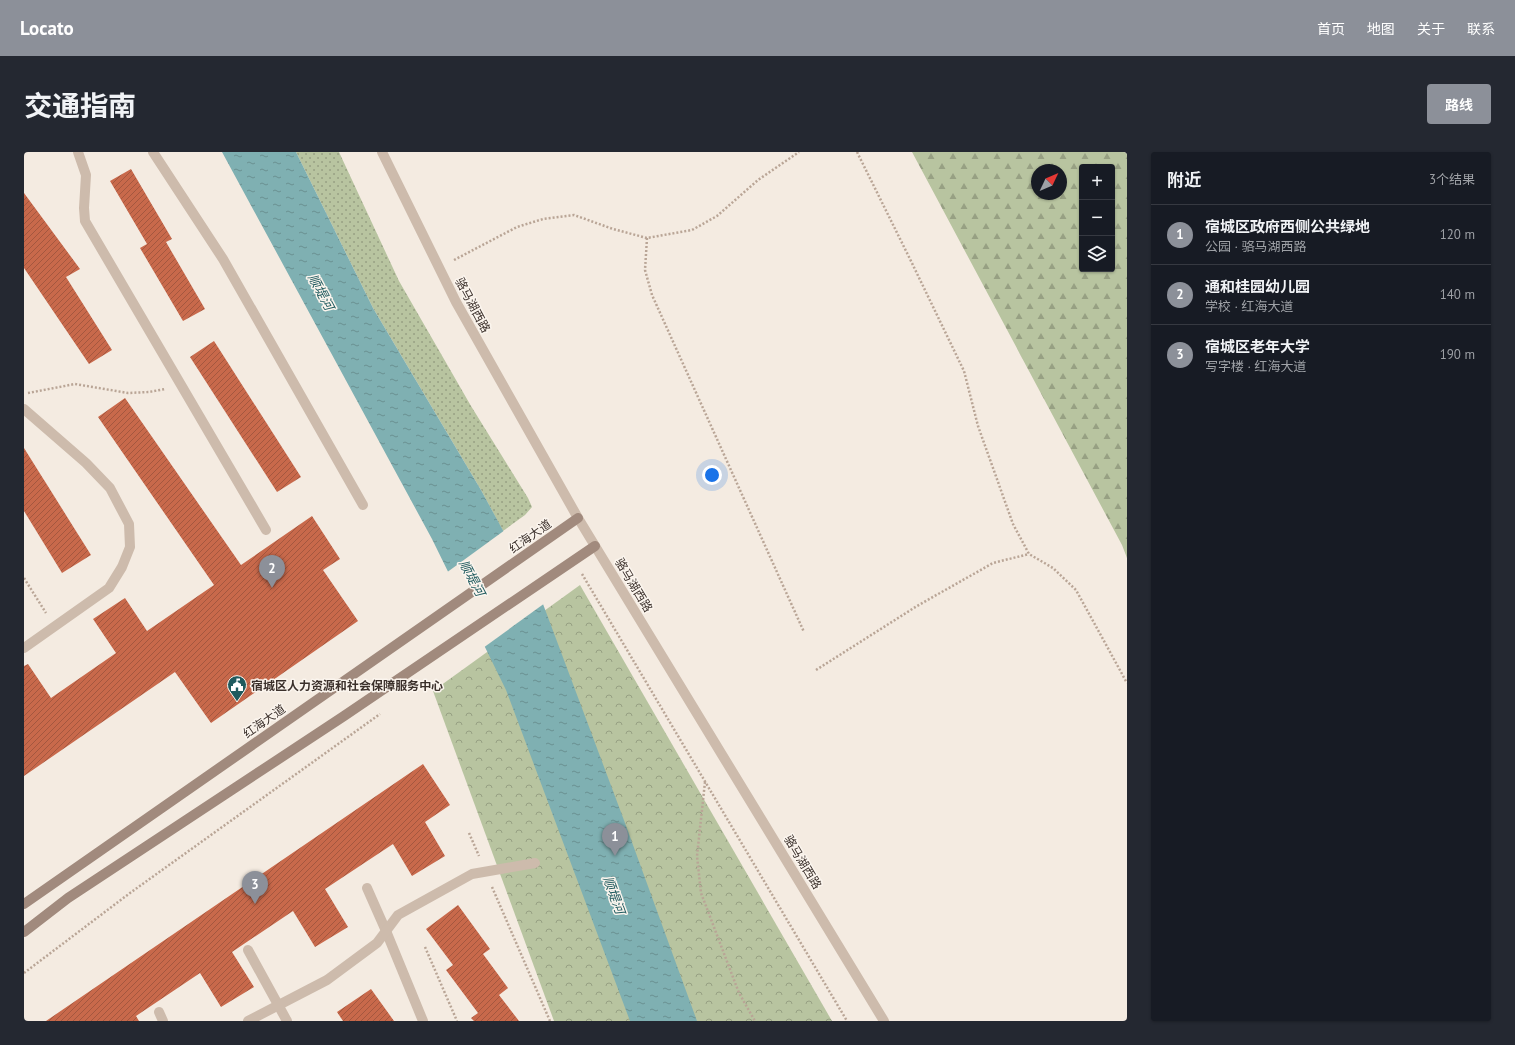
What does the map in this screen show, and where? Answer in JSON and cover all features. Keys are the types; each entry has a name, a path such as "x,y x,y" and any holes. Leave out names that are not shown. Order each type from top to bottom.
{"main road":[{"name":"红海大道","path":"24,904 578,518"},
{"path":"24,932 68,898 344,716 415,666 595,546"}],"street":[{"path":"78,152 86,175 84,208 85,221 266,530"},
{"path":"153,152 223,259 363,505"},
{"name":"骆马湖西路","path":"382,152 456,302 578,518 884,1021"},
{"path":"24,409 86,463 110,488 129,524 130,547 122,567 110,588 24,648"},
{"path":"248,1021 327,980 378,943 398,915 472,874 535,863"},
{"path":"367,888 423,1021"},
{"path":"248,950 279,1005 286,1021"}],"path":[{"path":"440,268 517,227 543,219 574,215 613,229 646,238 692,230 717,216 758,180 799,152"},
{"path":"857,152 964,371 978,426 1013,524 1029,554 1053,568 1076,590 1127,683"},
{"path":"646,238 646,270 652,295 804,632"},
{"path":"24,394 75,384 128,393 149,392 182,386"},
{"path":"816,670 917,606 993,563 1029,554"},
{"path":"574,560 847,1021"},
{"path":"24,578 56,627"},
{"path":"24,973 130,893 380,713"},
{"path":"705,782 697,856 701,893 739,994 755,1021"},
{"path":"469,833 550,1021"},
{"path":"425,947 457,1021"}],"green space":[{"path":"296,152 339,152 399,281 471,406 528,498 532,507 525,515 503,531 481,490 373,308"},
{"path":"912,152 1127,152 1127,558 1122,545"},
{"path":"580,585 832,1021 554,1021 433,691"}],"water":[{"name":"顺堤河","path":"222,152 296,152 373,308 481,490 543,604 697,1021 630,1021 506,690 432,539"}],"pier":[{"path":"505,530 545,603 483,648 446,573"}],"building":[{"path":"131,169 172,239 166,242 205,309 183,321 140,248 147,244 110,181"},
{"path":"24,193 80,269 66,277 112,350 89,364 24,268"},
{"path":"214,341 301,477 277,492 190,357"},
{"path":"125,398 241,565 312,516 340,559 323,570 358,621 211,723 175,672 24,776 24,666 28,664 51,698 116,653 93,619 125,598 147,631 214,585 98,417"},
{"path":"24,448 91,555 62,573 24,511"},
{"path":"423,764 450,805 425,822 445,856 412,876 393,844 325,889 348,927 315,947 293,911 232,952 254,987 221,1007 200,973 136,1016 139,1021 46,1021"},
{"path":"458,905 490,949 483,954 508,988 499,995 519,1021 474,1021 471,1018 478,1013 446,970 453,965 426,929"},
{"path":"371,989 394,1021 343,1021 337,1012"}],"place":[{"name":"通和桂园幼儿园","path":"272,588"},
{"name":"宿城区人力资源和社会保障服务中心","path":"237,702"},
{"name":"宿城区政府西侧公共绿地","path":"615,856"},
{"name":"宿城区老年大学","path":"255,904"}]}
